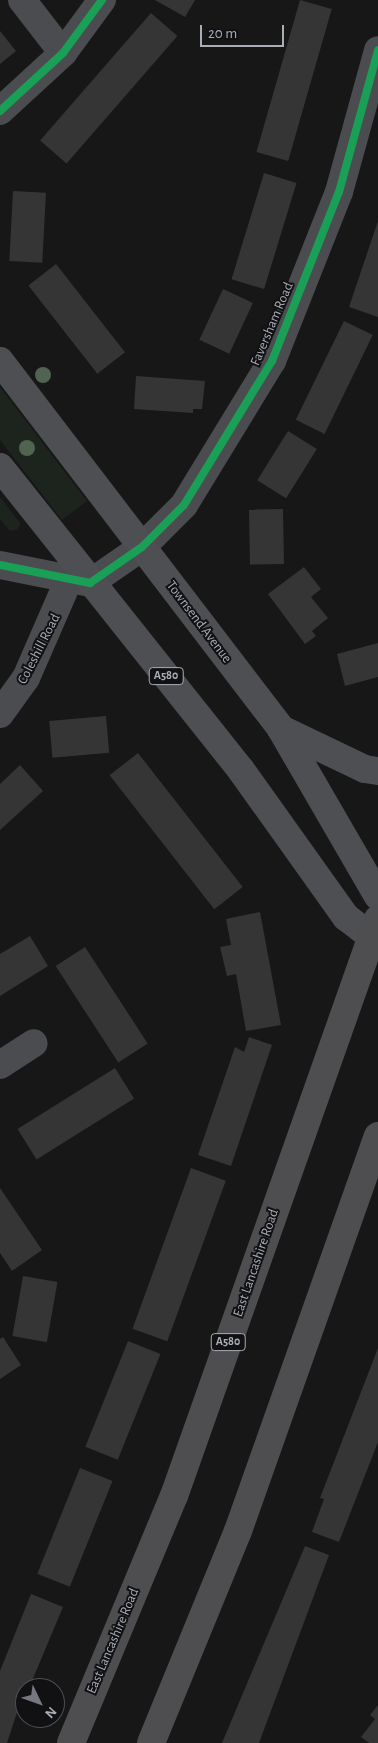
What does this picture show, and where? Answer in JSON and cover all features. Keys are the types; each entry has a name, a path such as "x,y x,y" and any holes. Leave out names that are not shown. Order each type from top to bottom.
{"highway":[{"name":"East Lancashire Road","path":"71,1743 174,1496 376,931"},
{"path":"151,1743 238,1531 378,1136"}],"main road":[{"name":"Townsend Avenue","path":"0,361 281,729 378,896"},
{"name":"A580","path":"0,466 80,581 241,770 346,917 376,931"},
{"path":"281,729 357,766 378,771"}],"street":[{"path":"22,0 63,53"},
{"path":"0,111 63,53 102,0"},
{"name":"Faversham Road","path":"80,581 142,546 184,505 272,361 340,192 378,50"},
{"path":"0,565 80,581"},
{"name":"Coleshill Road","path":"0,714 26,678 80,581"},
{"path":"0,1065 34,1043"}],"shaded area":[{"path":"0,387 87,501 62,520 0,440"},
{"path":"0,497 21,524 17,530 10,531 0,519"}],"building":[{"path":"155,0 195,0 185,17"},
{"path":"300,0 332,9 288,161 256,152"},
{"path":"151,13 177,36 67,164 40,141"},
{"path":"0,31 16,51 0,64"},
{"path":"264,173 297,183 264,289 232,279"},
{"path":"13,191 46,193 42,263 9,261"},
{"path":"378,221 378,317 349,307"},
{"path":"56,264 125,352 97,374 28,286"},
{"path":"223,289 253,303 229,354 199,340"},
{"path":"344,321 373,335 325,434 296,420"},
{"path":"136,376 205,381 202,409 193,409 193,413 134,409"},
{"path":"288,431 317,449 286,498 257,480"},
{"path":"283,509 284,564 250,565 249,510"},
{"path":"304,567 321,589 311,597 328,618 312,631 316,636 305,644 268,594"},
{"path":"378,643 378,677 345,686 337,654"},
{"path":"106,716 109,753 52,758 49,721"},
{"path":"138,753 243,887 214,909 110,775"},
{"path":"20,765 43,791 0,830 0,784"},
{"path":"260,912 281,1025 246,1031 236,974 227,976 220,947 231,945 226,919"},
{"path":"30,936 48,966 0,996 0,954"},
{"path":"85,947 148,1043 118,1063 56,966"},
{"path":"249,1037 272,1045 231,1166 198,1155 235,1047 244,1052"},
{"path":"115,1068 134,1099 37,1159 17,1129"},
{"path":"191,1168 226,1181 167,1341 133,1329"},
{"path":"0,1188 42,1250 12,1271 0,1253"},
{"path":"23,1276 57,1282 47,1342 12,1336"},
{"path":"3,1337 21,1365 0,1379 0,1339"},
{"path":"128,1341 160,1354 118,1460 85,1447"},
{"path":"378,1348 378,1442 339,1542 312,1532 324,1499 320,1498"},
{"path":"80,1468 112,1481 70,1587 37,1574"},
{"path":"305,1546 329,1555 259,1743 222,1743"},
{"path":"31,1594 63,1607 33,1678 15,1678 15,1719 7,1743 0,1743 0,1671"},
{"path":"378,1705 378,1743 369,1743 361,1737 375,1719 370,1715"}],"cycle path":[{"path":"0,111 63,53 102,0"},
{"path":"0,565 90,583 142,547 184,505 272,361 339,192 378,50"}]}
